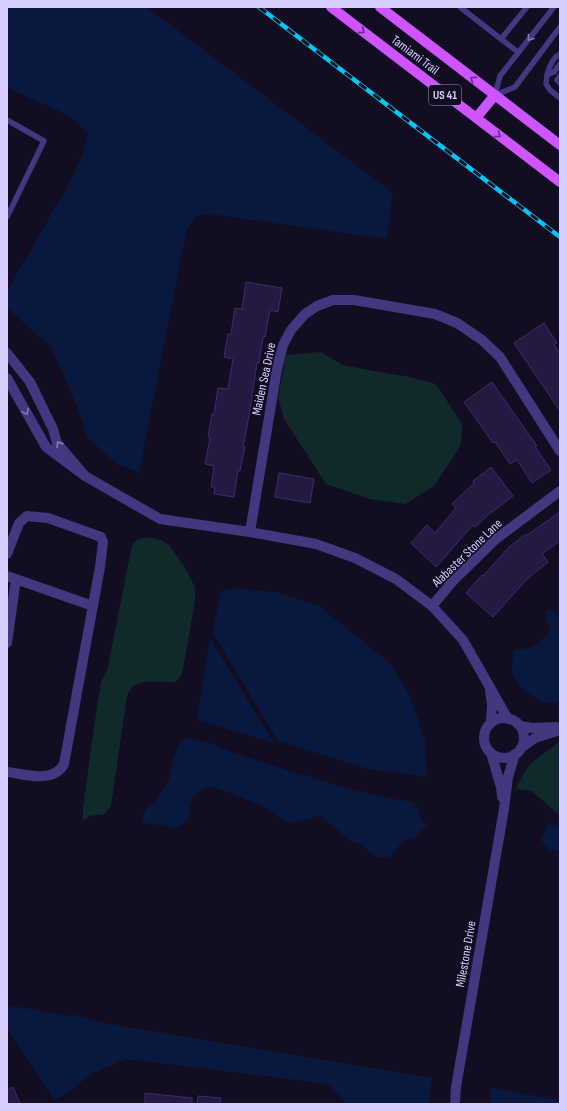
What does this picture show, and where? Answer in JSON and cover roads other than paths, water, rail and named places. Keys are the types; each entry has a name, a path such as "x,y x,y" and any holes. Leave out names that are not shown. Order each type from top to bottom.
{"main road":[{"name":"Tamiami Trail","path":"331,7 560,182"},
{"name":"Tamiami Trail","path":"380,7 560,145"},
{"path":"476,118 495,95"}],"street":[{"name":"Maiden Sea Drive","path":"250,532 277,369 283,345 291,330 305,314 316,306 333,300 354,300 435,314 457,323 482,340 500,357 560,451"},
{"path":"7,353 30,382 53,429 57,443 85,476"},
{"path":"7,378 46,447 85,476 160,519 250,532 316,544 355,558 396,578 432,606 462,640 508,719"},
{"name":"Alabaster Stone Lane","path":"432,606 453,581 496,539 560,491"},
{"path":"7,554 19,523 27,516 48,518 101,537 103,542 93,606 64,764 61,770 45,777 7,772"},
{"path":"7,643 12,577 93,606"},
{"name":"Milestone Drive","path":"490,689 492,704 491,723 487,728 485,735 487,748 491,753 501,787 504,809"},
{"path":"491,723 496,720 508,719 520,726 532,728 560,726"},
{"name":"Milestone Drive","path":"455,1104 456,1087 504,809 508,777 524,737 520,726"},
{"path":"491,753 500,758 505,758 518,751 535,738 560,730"}],"lane":[{"path":"460,7 518,52"},
{"path":"501,39 527,7"},
{"path":"495,95 500,76 554,7"},
{"path":"495,95 516,87 560,27"},
{"path":"560,54 556,56 549,66 546,84 550,90 560,98"},
{"path":"547,75 554,72 560,64"},
{"path":"560,76 557,80 560,83"},
{"path":"7,120 44,142 7,217"}],"water":[{"path":"7,7 147,7 393,193 387,239 211,214 196,216 187,228 139,473 116,463 88,438 69,387 50,346 7,308 7,291 70,182 84,149 88,134 70,116 7,88"},
{"path":"233,588 275,592 319,606 389,662 410,696 425,740 427,777 369,769 278,741 213,633 220,592"},
{"path":"551,609 560,616 560,702 543,703 521,688 512,673 513,650 530,648 538,644 546,637 550,632 545,612"},
{"path":"210,638 274,743 197,720"},
{"path":"188,738 214,745 240,755 326,782 370,794 414,802 418,808 423,823 428,824 413,839 404,839 390,858 377,857 361,845 347,839 334,826 320,816 288,824 280,817 262,807 214,787 205,788 193,797 189,808 189,817 182,826 175,828 145,823 142,818 146,809 155,802 169,780 173,758 180,743"},
{"path":"550,822 560,827 560,851 549,850 540,839"},
{"path":"7,1005 72,1016 72,1014 105,1023 432,1078 429,1104 344,1104 344,1101 328,1084 126,1059 91,1074 64,1096 54,1100 7,1028"},
{"path":"491,1088 560,1100 560,1104 490,1104"}],"railway":[{"path":"259,7 560,237"}]}
